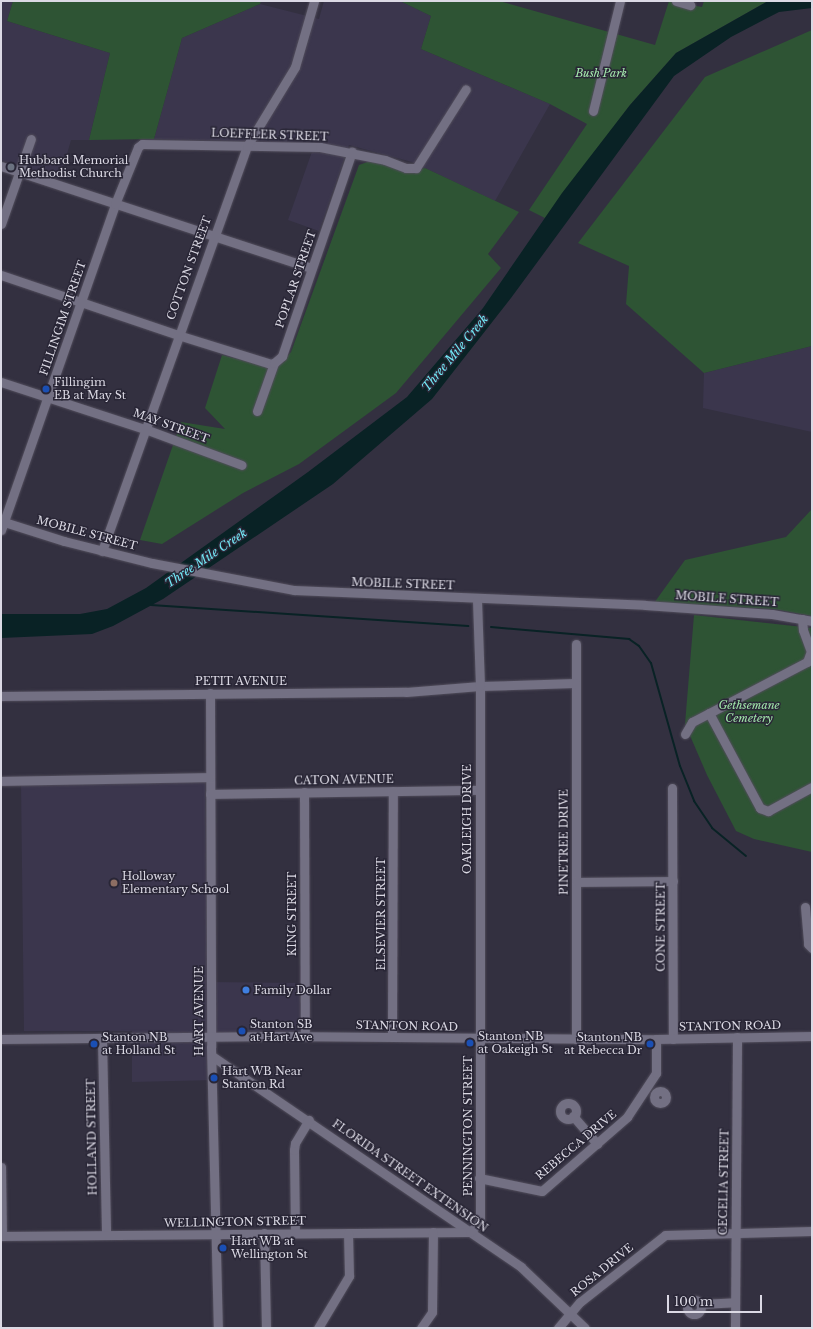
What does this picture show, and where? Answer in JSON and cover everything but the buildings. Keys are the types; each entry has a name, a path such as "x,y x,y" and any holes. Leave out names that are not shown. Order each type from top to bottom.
{"street":[{"name":"COTTON STREET","path":"102,551 213,236 247,146 295,67 314,1"},
{"path":"593,111 620,1"},
{"path":"676,1 690,5"},
{"name":"LOEFFLER STREET","path":"172,145 320,147 352,152 385,160 406,168 416,168 441,131 466,89"},
{"path":"1,224 31,139"},
{"name":"FILLINGIM STREET","path":"2,524 115,204 138,147 142,144 172,145"},
{"name":"POPLAR STREET","path":"257,411 274,363 282,356 352,152"},
{"path":"1,166 312,268"},
{"path":"1,276 178,335 271,364 274,363"},
{"name":"MAY STREET","path":"1,382 145,429 242,465"},
{"name":"MOBILE STREET","path":"2,524 152,563 223,577 316,592 646,605 772,614 812,621"},
{"name":"OAKLEIGH DRIVE","path":"477,599 480,686 480,1038"},
{"path":"685,734 692,722 809,663 811,649 802,630 802,619"},
{"name":"PINETREE DRIVE","path":"576,644 576,1039"},
{"name":"PETIT AVENUE","path":"1,696 406,692 480,686 575,682"},
{"name":"HART AVENUE","path":"210,693 212,1056 218,1328"},
{"path":"709,713 760,808 768,811 812,787"},
{"path":"1,781 210,777"},
{"name":"CONE STREET","path":"672,788 673,1039"},
{"name":"CATON AVENUE","path":"210,794 479,790"},
{"name":"ELSEVIER STREET","path":"392,1037 393,791"},
{"name":"KING STREET","path":"304,792 305,1036"},
{"path":"576,882 673,881"},
{"path":"804,907 808,944 812,948"},
{"name":"STANTON ROAD","path":"1,1039 305,1036 673,1039 812,1036"},
{"name":"CECELIA STREET","path":"735,1328 737,1037"},
{"name":"PENNINGTON STREET","path":"470,1232 480,1222 480,1038"},
{"name":"HOLLAND STREET","path":"102,1039 106,1235"},
{"path":"656,1039 656,1073 658,1091"},
{"name":"FLORIDA STREET EXTENSION","path":"212,1056 309,1120 521,1267 585,1328"},
{"name":"REBECCA DRIVE","path":"479,1178 542,1190 627,1117 656,1073"},
{"path":"573,1116 597,1144"},
{"path":"295,1233 294,1150 295,1143 309,1120"},
{"path":"1,1167 1,1236"},
{"path":"735,1232 812,1231"},
{"path":"318,1328 348,1276 348,1232"},
{"path":"421,1328 432,1312 433,1232"},
{"name":"WELLINGTON STREET","path":"1,1236 470,1232"},
{"name":"ROSA DRIVE","path":"558,1328 580,1302 665,1235 735,1232"},
{"path":"264,1233 266,1328"},
{"path":"700,1304 735,1302"}],"shaded area":[{"path":"1,1 13,1 7,21 110,53 89,140 71,140 60,179 1,160"},
{"path":"324,1 400,1 431,16 421,49 550,104 495,201 412,162 349,145 319,231 288,220 315,143 154,139 182,38 260,4 319,19"},
{"path":"812,346 812,432 703,408 704,373"},
{"name":"Holloway Elementary School","path":"205,781 207,982 300,983 301,1034 216,1036 216,1080 132,1082 132,1031 24,1031 21,783"}],"green space":[{"path":"13,1 261,1 260,4 182,38 154,139 89,140 110,53 7,21"},
{"name":"Bush Park","path":"400,1 499,1 655,45 669,1 702,7 704,1 768,1 676,53 630,105 545,218 529,210 587,124 550,104 421,49 431,16"},
{"path":"812,30 812,346 704,373 626,304 629,266 578,243 705,77"},
{"path":"373,160 410,172 425,168 519,212 488,254 501,268 396,393 299,464 243,493 162,544 140,540 181,422 225,429 205,408 222,355 268,367 279,366 291,352 359,165"},
{"path":"812,509 812,616 774,609 654,603 685,560 786,537"},
{"name":"Gethsemane Cemetery","path":"694,615 812,628 812,852 754,839 736,831 707,775 685,724"}],"water":[{"name":"Three Mile Creek","path":"768,1 812,1 812,8 779,12 731,37 674,76 511,298 432,399 333,484 163,599 113,626 92,634 1,638 1,614 80,614 107,609 146,588 308,472 407,397 483,308 562,193 630,105 676,53"}],"waterway":[{"path":"151,605 468,626"},
{"path":"491,627 629,639 639,646 651,663 680,766 694,801 712,828 746,856"}],"place":[{"name":"Hubbard Memorial Methodist Church","path":"11,167"},
{"name":"Fillingim EB at May St","path":"46,389"},
{"name":"Holloway Elementary School","path":"114,883"},
{"name":"Family Dollar","path":"246,990"},
{"name":"Stanton SB at Hart Ave","path":"242,1031"},
{"name":"Stanton NB at Oakeigh St","path":"470,1043"},
{"name":"Stanton NB at Holland St","path":"94,1044"},
{"name":"Stanton NB at Rebecca Dr","path":"650,1044"},
{"name":"Hart WB Near Stanton Rd","path":"214,1078"},
{"name":"Hart WB at Wellington St","path":"223,1248"}]}
